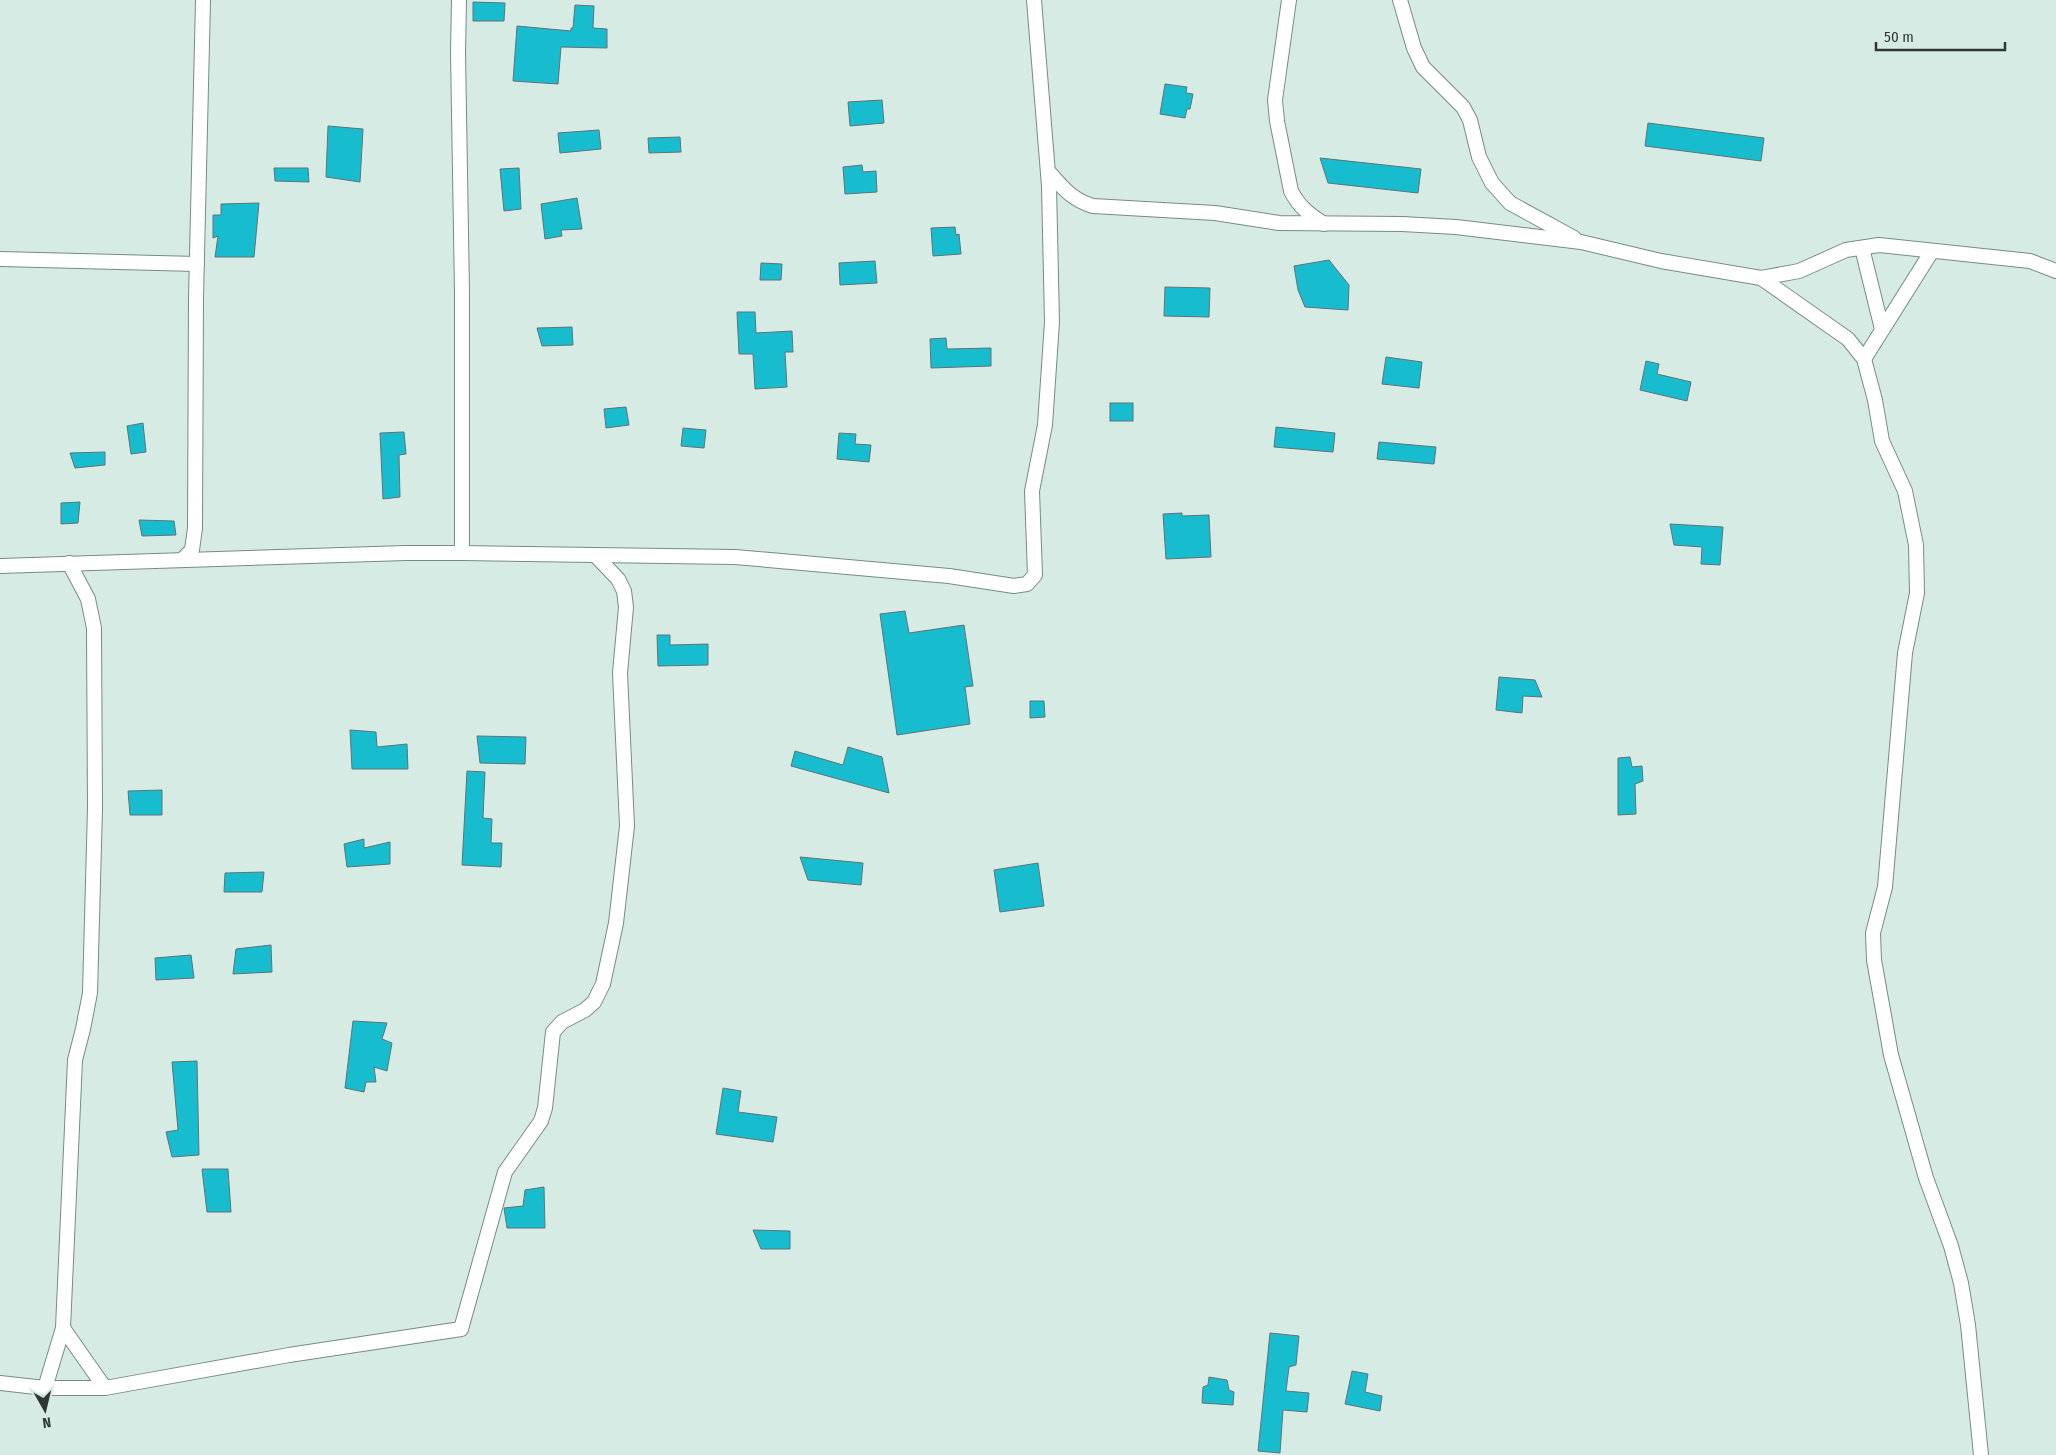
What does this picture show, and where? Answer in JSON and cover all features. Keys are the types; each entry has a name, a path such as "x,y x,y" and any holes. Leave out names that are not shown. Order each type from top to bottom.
{"street":[{"path":"182,560 192,550 195,528 197,264 203,0"},
{"path":"459,0 462,553"},
{"path":"0,566 406,553 735,557 949,576 1014,586 1027,584 1035,575 1032,491 1045,425 1052,322 1048,171 1034,0"},
{"path":"1289,0 1275,100 1277,121 1292,191 1296,201 1306,213 1324,224"},
{"path":"1400,0 1414,48 1423,67 1463,107 1470,120 1479,158 1492,183 1510,203 1580,242"},
{"path":"1048,171 1071,196 1082,203 1093,206 1215,213 1279,224 1402,224 1456,227 1580,242 1661,261 1761,278 1799,271 1846,250 1880,245 2030,262 2056,272"},
{"path":"1862,248 1882,329"},
{"path":"1864,359 1932,251"},
{"path":"0,259 197,264"},
{"path":"1761,278 1848,339 1864,359 1875,400 1882,441 1905,491 1916,545 1917,594 1904,653 1885,887 1873,933 1874,960 1892,1055 1926,1178 1951,1246 1961,1283 1968,1325 1981,1455"},
{"path":"0,1383 45,1388 105,1388 279,1357 461,1328 505,1172 541,1121 545,1108 553,1032 562,1022 585,1010 594,1002 603,984 616,923 627,826 620,673 626,607 624,591 618,579 595,555"},
{"path":"45,1388 63,1328 75,1060 84,1029 90,993 95,808 94,628 88,599 69,564"},
{"path":"63,1328 105,1388"}],"building":[{"path":"473,2 505,3 504,21 473,21"},
{"path":"575,5 594,6 593,28 607,29 607,48 561,47 558,84 513,81 517,26 571,31 571,28 573,28"},
{"path":"1165,84 1187,87 1186,93 1193,94 1190,109 1187,109 1185,118 1160,114"},
{"path":"882,100 884,123 850,126 848,102"},
{"path":"1648,123 1764,138 1761,161 1645,146"},
{"path":"328,126 363,129 360,182 326,177"},
{"path":"599,130 601,149 560,153 558,133"},
{"path":"680,137 681,152 649,153 648,138"},
{"path":"1320,158 1421,169 1418,193 1328,183"},
{"path":"862,165 863,172 876,171 877,192 845,194 843,167"},
{"path":"274,168 308,168 309,182 275,181"},
{"path":"519,168 521,209 504,211 500,169"},
{"path":"577,198 582,229 561,230 562,236 545,239 541,204"},
{"path":"259,203 254,257 215,257 218,236 213,238 213,215 221,215 221,204"},
{"path":"955,227 956,235 959,234 961,254 933,256 931,228"},
{"path":"1329,260 1349,285 1348,310 1305,307 1298,290 1294,266"},
{"path":"875,261 877,283 840,285 839,263"},
{"path":"761,263 782,264 781,280 760,280"},
{"path":"1165,287 1210,288 1209,317 1164,316"},
{"path":"737,312 755,312 756,333 792,331 793,352 785,352 787,387 755,389 753,354 739,354"},
{"path":"572,327 573,345 542,346 537,328"},
{"path":"946,338 947,349 991,348 991,366 931,368 930,339"},
{"path":"1386,357 1422,362 1419,388 1382,384"},
{"path":"1646,361 1659,364 1657,374 1691,382 1687,401 1640,390"},
{"path":"1110,403 1133,403 1133,421 1110,421"},
{"path":"626,407 629,425 606,428 604,409"},
{"path":"143,423 146,452 131,454 127,426"},
{"path":"1276,427 1335,433 1333,452 1274,447"},
{"path":"683,428 706,430 704,448 681,446"},
{"path":"404,432 406,454 399,455 400,497 383,499 380,433"},
{"path":"839,433 856,434 855,444 871,445 869,462 837,459"},
{"path":"1379,442 1436,447 1434,464 1377,459"},
{"path":"105,452 105,465 75,468 70,453"},
{"path":"80,502 78,523 61,524 61,503"},
{"path":"1182,513 1182,516 1209,515 1211,557 1166,559 1163,514"},
{"path":"139,520 174,521 176,535 142,536"},
{"path":"1670,524 1723,527 1720,565 1701,564 1702,547 1674,545"},
{"path":"905,611 909,633 964,625 973,686 965,687 970,724 897,735 880,614"},
{"path":"657,635 670,635 670,645 708,644 708,665 658,666"},
{"path":"1499,677 1535,680 1542,697 1523,696 1522,713 1496,710"},
{"path":"1030,701 1044,701 1045,717 1030,718"},
{"path":"350,730 376,732 377,747 407,744 408,769 352,769"},
{"path":"477,736 526,737 525,764 480,763"},
{"path":"848,747 882,757 889,793 791,766 795,751 843,765"},
{"path":"1630,757 1632,767 1642,766 1643,781 1635,784 1636,814 1618,815 1618,758"},
{"path":"467,771 485,772 483,818 492,819 491,843 502,843 501,867 462,865"},
{"path":"162,790 162,815 130,815 128,791"},
{"path":"364,839 364,848 390,842 390,864 347,867 344,844"},
{"path":"800,857 863,863 861,885 808,880"},
{"path":"1038,863 1044,906 1000,912 994,870"},
{"path":"264,872 262,892 224,892 225,873"},
{"path":"271,945 272,972 233,974 236,949"},
{"path":"191,955 194,978 156,980 155,958"},
{"path":"353,1021 387,1023 382,1039 392,1043 387,1071 374,1067 376,1082 366,1082 364,1092 345,1088"},
{"path":"197,1061 199,1155 172,1157 166,1132 178,1130 172,1062"},
{"path":"723,1088 741,1091 738,1112 777,1117 773,1142 716,1134"},
{"path":"202,1169 228,1169 231,1212 207,1212"},
{"path":"544,1187 545,1228 507,1228 504,1208 523,1206 525,1190"},
{"path":"753,1230 790,1231 790,1249 761,1249"},
{"path":"1270,1333 1299,1336 1296,1365 1289,1367 1286,1391 1309,1393 1307,1412 1283,1410 1280,1453 1258,1451"},
{"path":"1352,1371 1368,1374 1365,1392 1382,1396 1380,1411 1345,1404"},
{"path":"1209,1377 1227,1380 1229,1390 1234,1392 1233,1405 1202,1403 1203,1387 1208,1385"}]}
